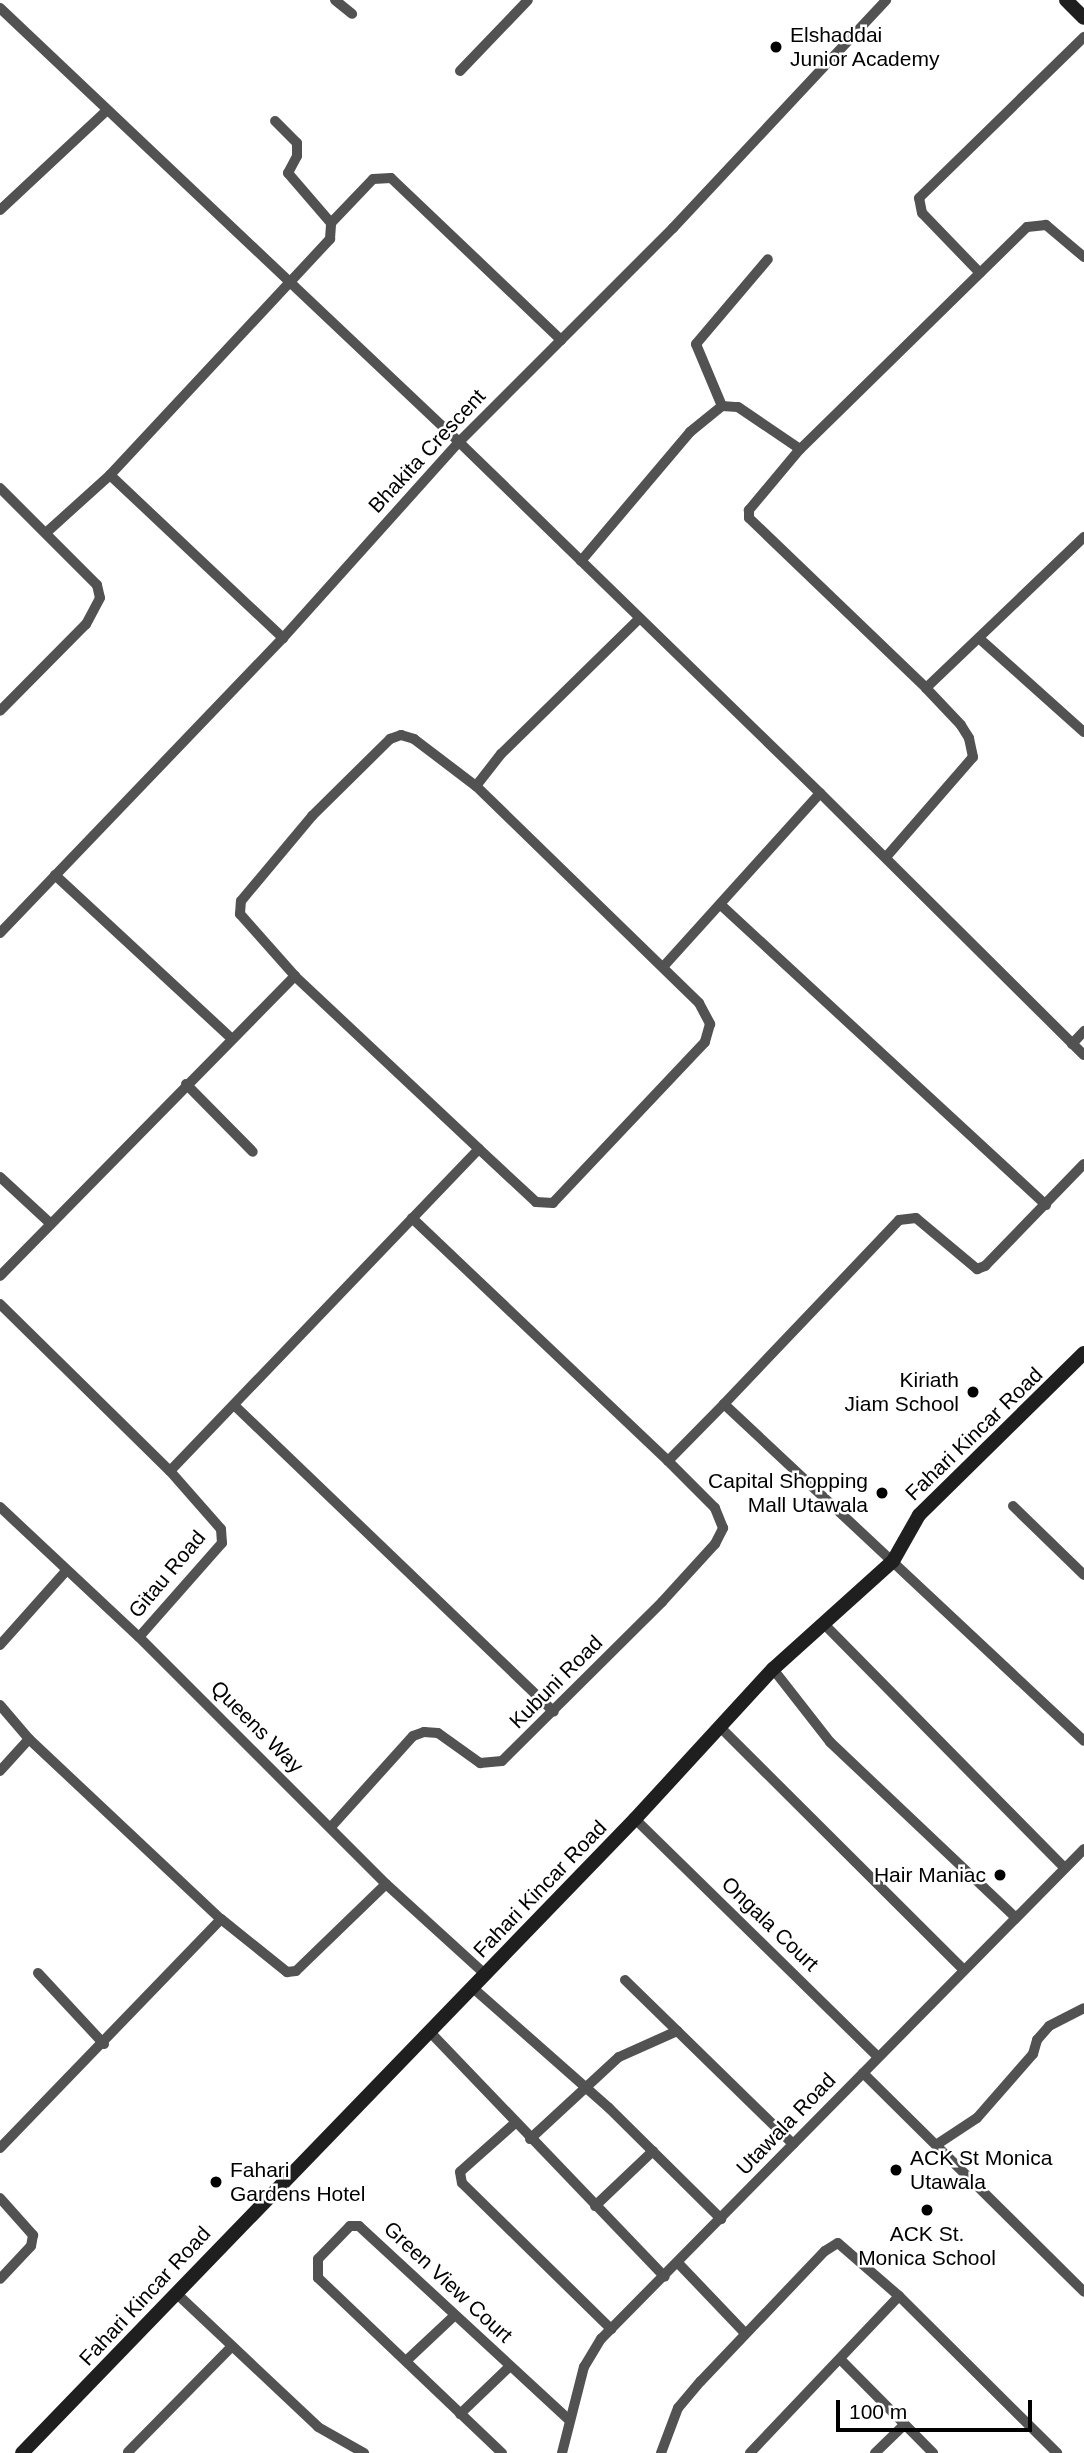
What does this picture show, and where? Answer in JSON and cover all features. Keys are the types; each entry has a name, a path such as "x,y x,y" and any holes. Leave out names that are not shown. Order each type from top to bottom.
{"street":[{"path":"335,0 352,14"},
{"path":"460,71 528,0"},
{"name":"Bhakita Crescent","path":"0,933 283,638 459,442 561,340 886,0"},
{"path":"1066,0 1084,18"},
{"path":"0,8 459,442 887,856 1084,1055"},
{"path":"980,273 922,213 919,198 1084,37"},
{"path":"0,210 106,111"},
{"path":"275,121 298,143 297,156 288,173 291,180 331,223"},
{"path":"48,531 110,475 289,284 330,239 331,223 373,179 391,177 561,340"},
{"path":"887,856 973,757 973,747 961,724 926,688 752,525 750,510 800,449 1027,227 1038,225 1060,234 1084,257"},
{"path":"722,406 696,344 768,259"},
{"path":"581,561 690,432 722,406 738,407 800,449"},
{"path":"110,475 283,638"},
{"path":"0,488 48,531 97,584 99,607 0,711"},
{"path":"926,688 981,640 1084,537"},
{"path":"476,786 501,754 640,618"},
{"path":"981,640 1084,732"},
{"path":"401,735 414,739 476,786 663,967 707,1013 710,1024 705,1042 554,1203 536,1202 295,976 247,927 240,914 241,901 312,816 390,739 401,735"},
{"path":"663,967 722,906 820,793"},
{"path":"55,875 231,1038"},
{"path":"722,906 1046,1205"},
{"path":"0,1276 231,1038 295,976"},
{"path":"1072,1044 1084,1031"},
{"path":"186,1084 253,1152"},
{"path":"170,1471 479,1149"},
{"path":"412,1219 668,1461 900,1220 916,1218 977,1269 985,1266 1084,1164"},
{"path":"0,1177 51,1224"},
{"name":"Gitau Road","path":"0,1304 170,1471 220,1529 222,1543 139,1637"},
{"name":"Fahari Kincar Road","path":"22,2453 486,1975 722,1728 773,1669 893,1561 919,1515 1084,1353"},
{"path":"724,1404 1084,1741"},
{"path":"234,1405 554,1712"},
{"name":"Kubuni Road","path":"331,1827 413,1736 438,1733 480,1763 493,1764 554,1712 715,1544 723,1528 715,1508 668,1461"},
{"path":"1013,1506 1084,1575"},
{"name":"Queens Way","path":"0,1507 139,1637 386,1884 486,1975"},
{"path":"0,1645 66,1571"},
{"path":"824,1624 1063,1866"},
{"path":"773,1669 830,1742 1015,1917"},
{"path":"0,1705 29,1739 277,1968 296,1971 386,1884"},
{"path":"722,1728 963,1969"},
{"path":"0,1771 29,1739"},
{"name":"Ongala Court","path":"635,1819 878,2057"},
{"name":"Utawala Road","path":"562,2453 569,2420 591,2352 1063,1866 1084,1849"},
{"path":"0,2148 104,2044 221,1919"},
{"path":"38,1973 104,2044"},
{"path":"625,1980 793,2144"},
{"path":"473,1988 586,2088 721,2219"},
{"path":"936,2145 977,2118 1033,2054 1037,2040 1049,2026 1084,2007"},
{"path":"530,2140 619,2057 677,2031"},
{"path":"429,2032 514,2124 666,2277"},
{"path":"863,2073 1084,2291"},
{"path":"514,2124 460,2172 462,2183 611,2329"},
{"path":"595,2206 653,2151"},
{"path":"0,2198 33,2235 31,2246 0,2279"},
{"name":"Green View Court","path":"502,2453 315,2271 318,2259 350,2225 359,2226 569,2420"},
{"path":"661,2453 678,2409 745,2333 831,2244 846,2247 899,2296 1057,2453"},
{"path":"679,2264 745,2333"},
{"path":"176,2293 318,2427 364,2453"},
{"path":"750,2453 899,2296"},
{"path":"405,2361 454,2316"},
{"path":"128,2452 232,2346"},
{"path":"841,2360 933,2453"},
{"path":"460,2414 510,2366"},
{"path":"875,2453 904,2426"}],"place":[{"name":"Elshaddai Junior Academy","path":"776,47"},
{"name":"Kiriath Jiam School","path":"973,1392"},
{"name":"Capital Shopping Mall Utawala","path":"882,1493"},
{"name":"Hair Maniac","path":"1000,1875"},
{"name":"ACK St Monica Utawala","path":"896,2170"},
{"name":"Fahari Gardens Hotel","path":"216,2182"},
{"name":"ACK St. Monica School","path":"927,2210"}]}
